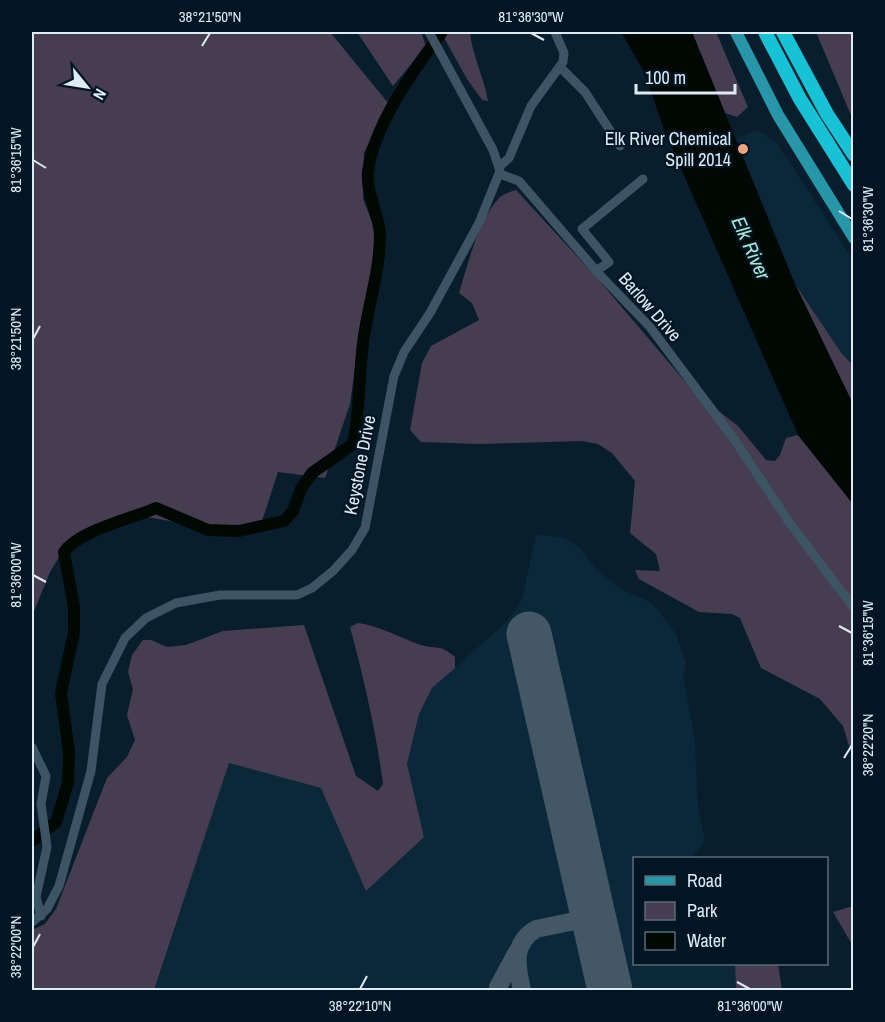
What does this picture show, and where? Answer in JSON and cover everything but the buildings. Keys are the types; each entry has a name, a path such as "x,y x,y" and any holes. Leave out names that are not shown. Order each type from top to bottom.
{"highway":[{"path":"765,32 800,99 854,185"},
{"path":"783,32 827,114 854,155"}],"main road":[{"path":"736,32 778,115 854,238"}],"street":[{"path":"429,32 500,170"},
{"path":"555,32 564,53 560,67 585,92 620,146"},
{"name":"Keystone Drive","path":"32,922 41,916 59,886 91,771 104,678 125,638 146,618 187,600 220,595 287,596 302,593 324,579 362,536 369,512 394,376 400,359 430,313 473,234 500,170 509,158 526,113 560,67"},
{"name":"Barlow Drive","path":"500,170 519,181 596,271 650,327 734,439 783,513 854,608"},
{"path":"596,271 609,262 582,229 643,178"},
{"path":"32,747 46,772 41,804 47,838 46,852 36,890 36,903 41,916"}],"shaded area":[{"path":"758,130 777,143 853,260 853,365 842,354 795,284 735,139"},
{"path":"536,534 565,538 579,547 595,568 619,588 648,601 676,634 686,663 683,676 695,741 698,807 705,841 692,857 633,857 633,965 735,965 736,990 154,990 229,763 321,788 366,890 424,837 407,764 419,714 432,688 505,623 523,596"}],"green space":[{"path":"32,32 330,32 388,103 364,153 363,199 375,229 375,265 359,338 350,404 325,478 278,472 261,524 221,534 188,524 135,515 105,525 65,547 50,572 32,616"},
{"path":"357,32 421,32 426,46 393,86"},
{"path":"441,32 470,32 488,101 482,100 467,79"},
{"path":"692,32 716,32 748,107 737,117 725,113"},
{"path":"816,32 853,32 853,120"},
{"path":"516,190 597,278 693,391 738,426 766,460 775,461 780,455 786,438 798,435 853,504 853,759 843,726 820,699 761,668 740,618 732,614 699,612 639,579 635,570 660,571 656,554 630,533 635,481 612,453 598,444 582,441 480,444 421,442 410,430 422,363 431,346 479,320 472,303 459,293 474,243 485,218 499,198"},
{"path":"795,284 842,354 853,365 853,404"},
{"path":"358,623 383,629 421,645 441,648 455,657 455,668 432,688 419,714 407,764 424,837 366,891 321,788 229,763 154,990 32,990 32,930 45,924 56,909 107,778 127,757 135,740 127,715 133,689 128,672 132,655 143,640 151,640 167,647 186,645 223,631 304,625 356,776 378,791 383,784 377,744 350,627"},
{"path":"854,906 853,946 833,912"},
{"path":"735,965 778,965 782,990 736,990"}],"water":[{"name":"Elk River","path":"621,32 692,32 795,284 853,404 853,504 798,435 665,132 644,72"}],"waterway":[{"path":"32,841 56,822 68,783 69,752 61,693 74,632 74,607 64,552 72,544 94,531 156,508 208,530 239,531 284,521 293,511 301,489 312,473 353,444 363,344 380,247 379,227 368,172 386,117 442,32"}],"taxiway":[{"path":"522,990 518,956 519,949 528,935 536,929 594,917"},
{"path":"498,987 517,952"}],"runway":[{"path":"529,634 610,990"}],"place":[{"name":"Elk River Chemical Spill 2014","path":"743,149"}]}
